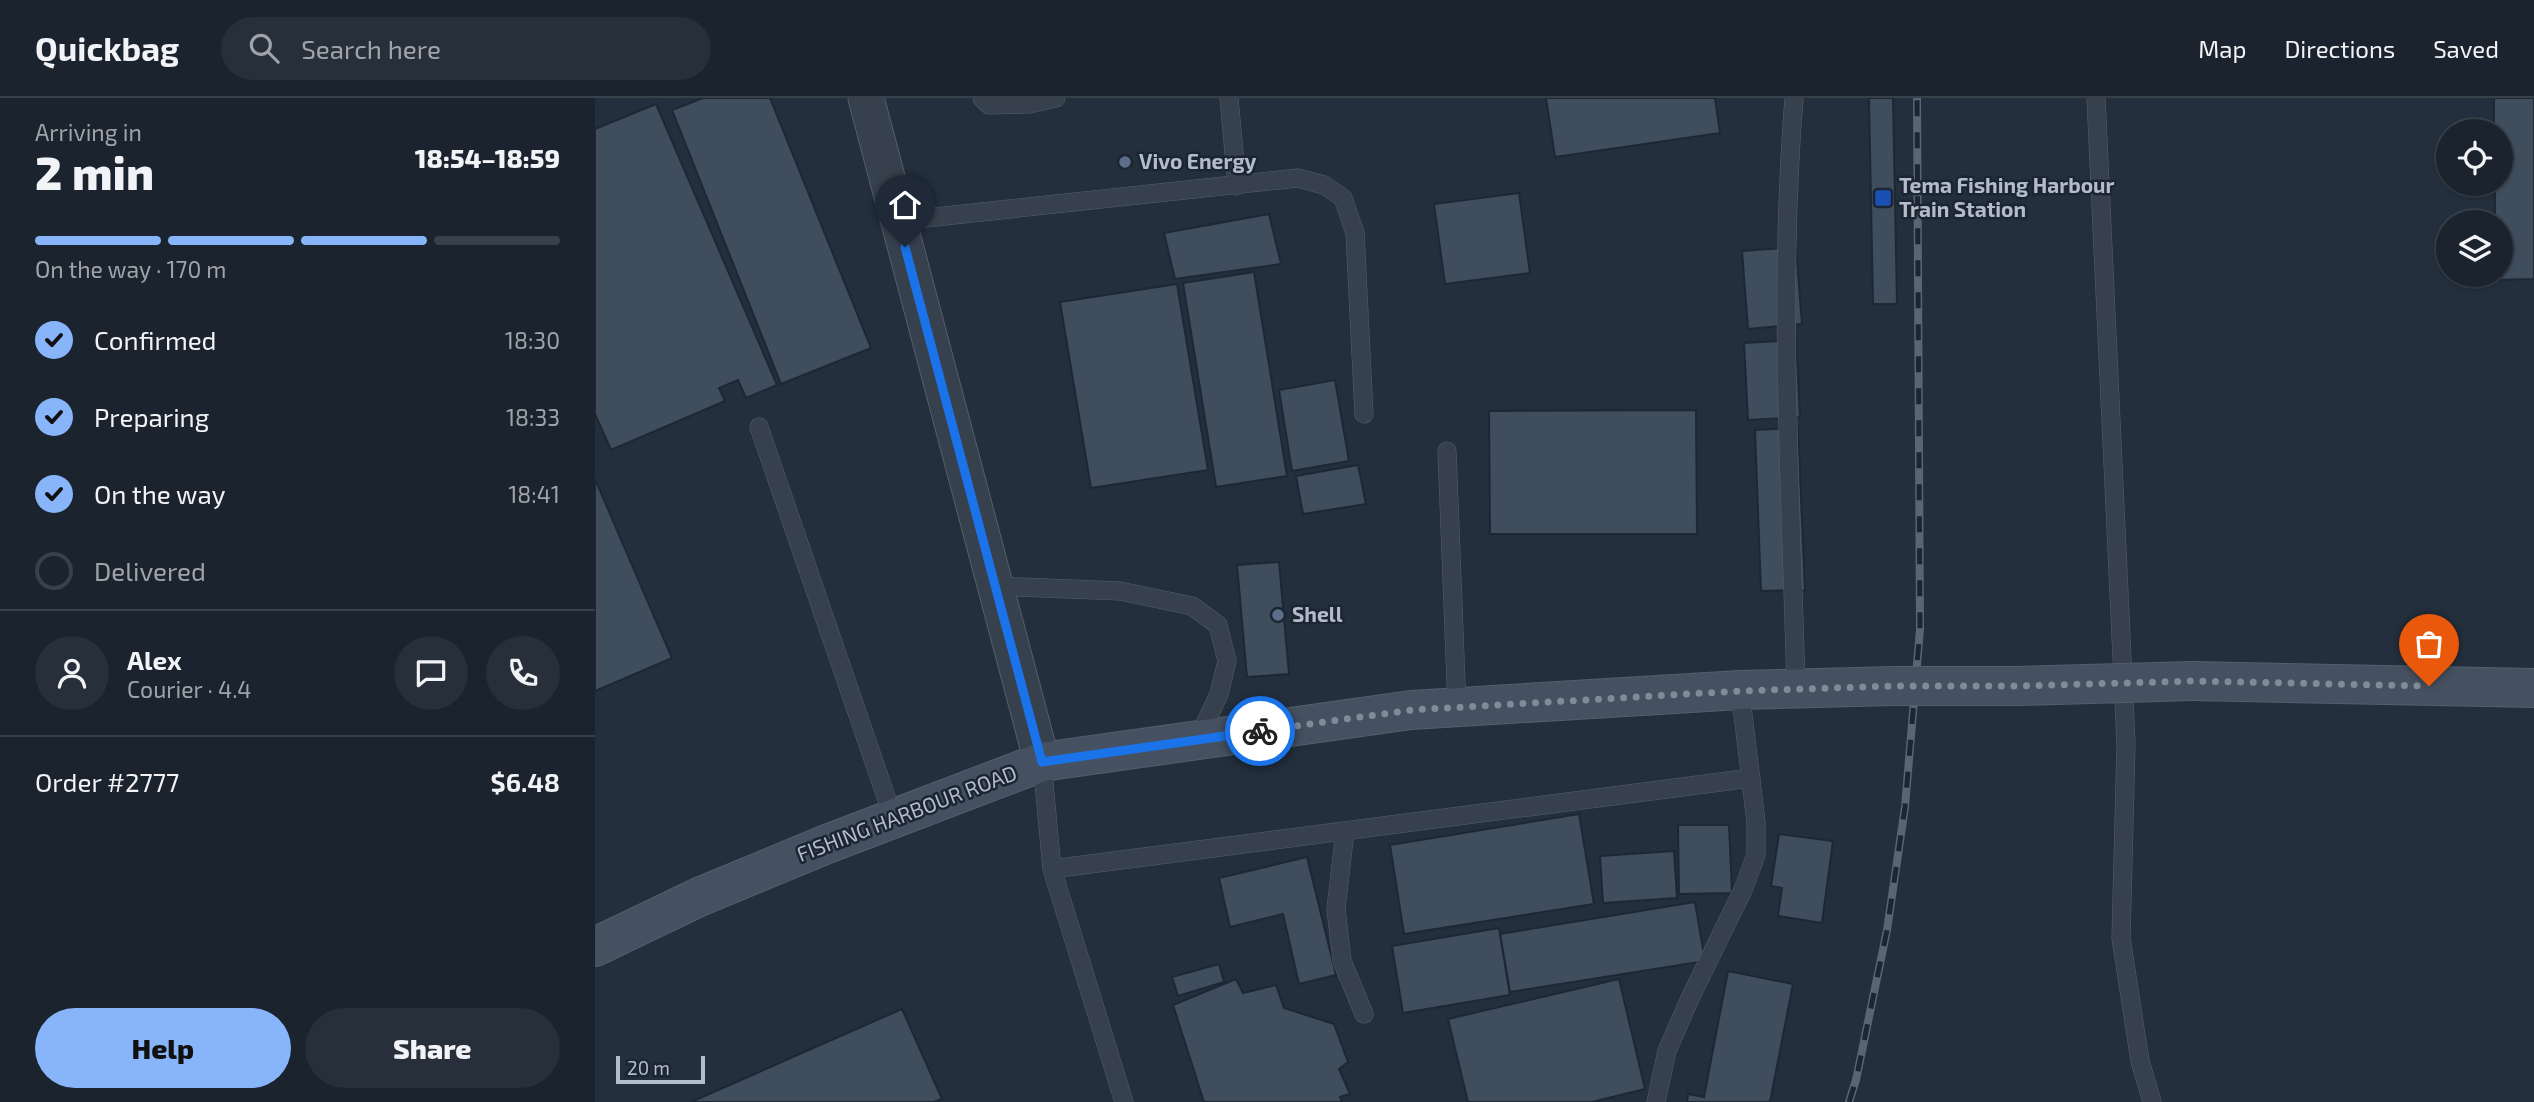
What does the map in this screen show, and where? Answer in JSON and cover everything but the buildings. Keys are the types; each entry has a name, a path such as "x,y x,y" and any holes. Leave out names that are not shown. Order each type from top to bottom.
{"street":[{"path":"866,98 1042,762"},
{"name":"FISHING HARBOUR ROAD","path":"595,947 699,897 827,844 1042,762 1411,710 1740,691 1893,686 2193,681 2534,688"}],"lane":[{"path":"982,98 989,105 1029,104 1056,98"},
{"path":"1229,98 1237,186"},
{"path":"1794,98 1789,161 1787,344 1796,689"},
{"path":"2096,98 2126,744 2121,938 2140,1061 2152,1102"},
{"path":"898,221 1298,178 1324,185 1343,198 1355,233 1364,414"},
{"path":"759,427 894,820"},
{"path":"1447,451 1457,708"},
{"path":"994,586 1120,591 1192,606 1218,625 1227,661 1219,694 1198,739"},
{"path":"1656,1102 1667,1051 1743,890 1756,855 1756,822 1740,691"},
{"path":"1042,762 1052,869 1124,1102"},
{"path":"1052,869 1751,778"},
{"path":"1345,831 1336,909 1342,961 1364,1014"}],"railway":[{"path":"1849,1102 1887,930 1905,807 1920,629 1917,98"}],"way so far":[{"path":"1260,731 1411,710 1740,691 2193,681 2429,686"}],"place":[{"name":"Vivo Energy","path":"1125,162"},
{"name":"Tema Fishing Harbour Train Station","path":"1883,198"},
{"name":"Shell","path":"1278,615"}],"route":[{"path":"905,247 1042,762 1260,731"}]}
